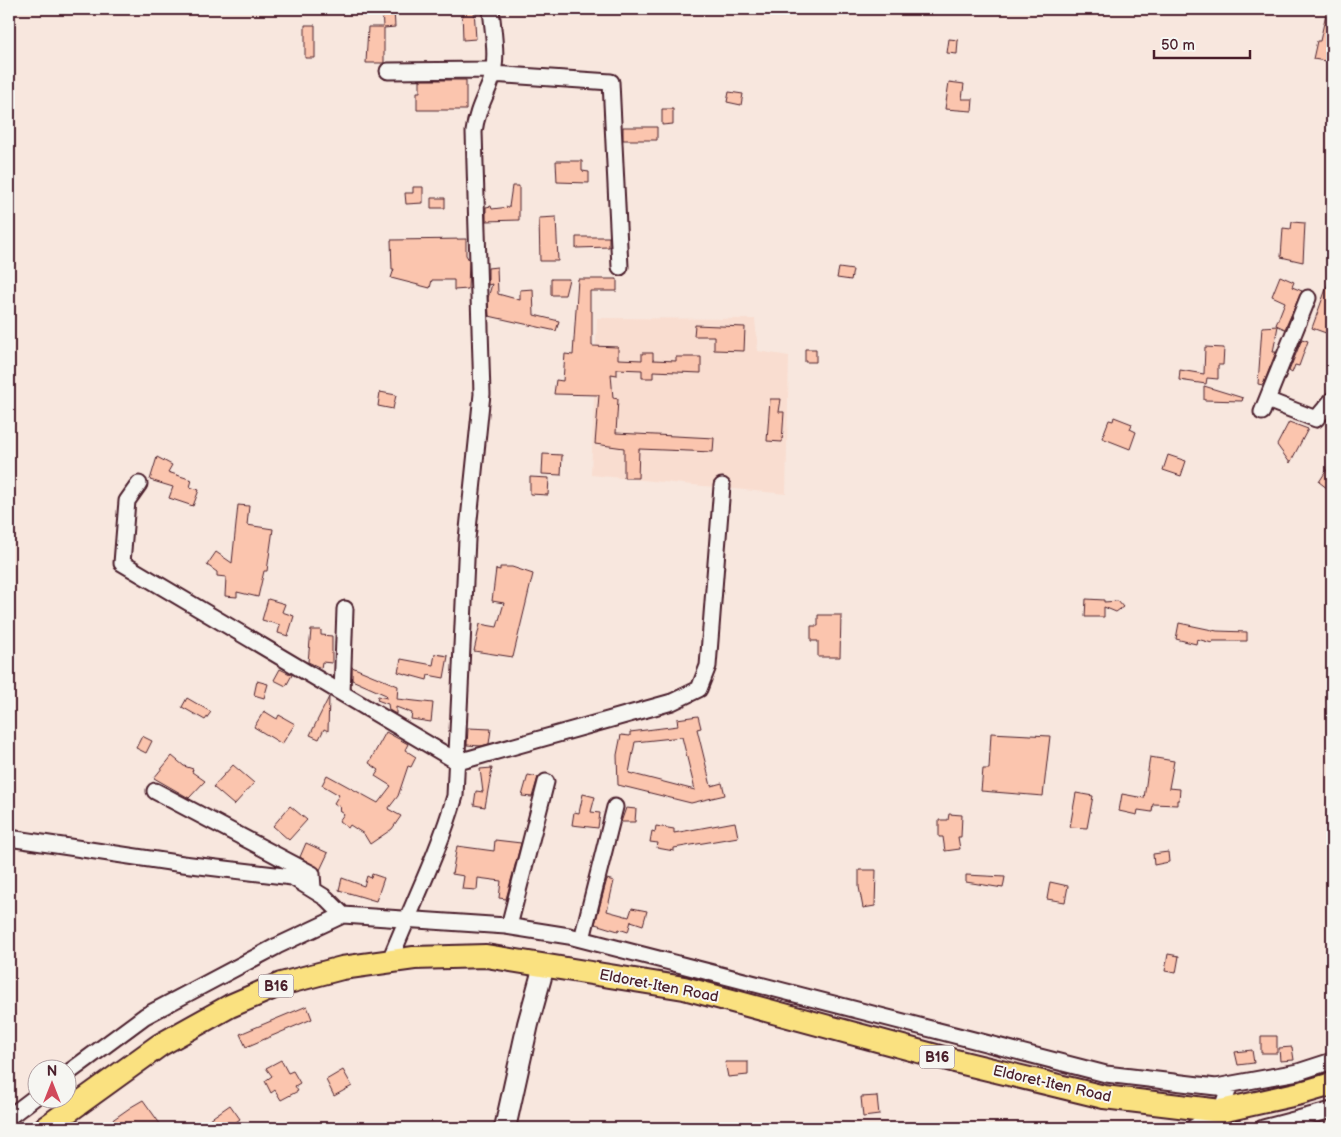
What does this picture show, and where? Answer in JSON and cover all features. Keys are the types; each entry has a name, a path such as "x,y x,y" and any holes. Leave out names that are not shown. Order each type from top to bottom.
{"main road":[{"name":"Eldoret-Iten Road","path":"45,1128 65,1121 160,1045 230,1006 281,984 342,968 390,960 486,956 684,988 939,1057 1210,1122 1332,1084"},
{"path":"505,1128 528,1024 544,966"}],"street":[{"path":"390,960 447,825 455,796 467,539 482,394 474,132 478,109 492,74 494,50 491,9"},
{"path":"388,71 487,70 492,74 611,82 620,267"},
{"path":"1308,298 1265,406 1316,419 1332,400"},
{"path":"139,484 127,501 122,562 458,762 672,702 699,689 708,666 722,486"},
{"path":"342,693 345,609"},
{"path":"509,926 546,782"},
{"path":"155,791 312,874 313,888"},
{"path":"582,939 614,807"},
{"path":"9,838 183,864 292,876 313,888 343,915"},
{"path":"78,1066 145,1016 277,946 343,915 509,926 582,939 1106,1074 1216,1087 1298,1072 1332,1060"},
{"path":"939,1057 944,1032"},
{"path":"1210,1122 1230,1085"},
{"path":"9,1117 28,1103"},
{"path":"1263,1128 1332,1110"}],"shaded area":[{"path":"597,318 755,319 758,351 789,356 786,494 591,475"}],"building":[{"path":"382,9 394,9 395,27 384,28 384,63 366,63 368,27 383,27"},
{"path":"462,9 474,9 476,39 463,40"},
{"path":"1327,9 1332,9 1332,62 1313,59 1317,41 1320,41"},
{"path":"305,25 315,25 315,58 305,58"},
{"path":"949,39 958,40 957,54 947,53"},
{"path":"420,80 466,80 466,110 417,110 417,92 420,92"},
{"path":"949,82 964,84 962,99 973,99 972,111 945,109"},
{"path":"729,92 743,94 741,105 727,102"},
{"path":"662,109 673,109 673,124 662,125"},
{"path":"623,127 657,127 657,140 623,140"},
{"path":"556,161 582,161 582,171 589,172 589,183 557,182"},
{"path":"512,186 519,186 519,220 486,221 486,207 491,206 492,209 509,207"},
{"path":"413,187 423,187 423,203 406,204 405,193 413,193"},
{"path":"431,198 445,198 445,208 431,208"},
{"path":"556,217 558,261 540,261 539,218"},
{"path":"1292,222 1305,223 1303,262 1281,257 1283,228 1291,229"},
{"path":"576,237 609,237 609,247 576,248"},
{"path":"466,239 466,255 469,260 468,289 454,290 454,280 432,280 430,288 391,278 394,269 392,269 391,240"},
{"path":"497,267 498,294 520,300 520,290 533,289 534,315 559,321 556,331 489,316 488,298 492,284 488,285 488,268"},
{"path":"839,268 853,270 851,280 837,278"},
{"path":"1331,275 1332,331 1328,329 1326,333 1312,328"},
{"path":"1280,276 1294,282 1292,287 1302,291 1285,329 1276,325 1285,302 1272,296"},
{"path":"551,279 569,279 565,295 551,295"},
{"path":"578,279 617,279 617,291 590,291 592,346 618,347 618,359 642,360 642,353 653,353 653,360 676,361 676,357 701,357 701,373 653,371 653,378 642,378 642,370 617,369 617,375 611,374 613,398 618,399 616,433 714,438 713,452 639,449 638,478 624,478 624,448 595,444 599,395 554,394 556,380 563,381 565,354 573,355"},
{"path":"695,325 745,327 744,351 714,350 714,336 694,336"},
{"path":"1278,326 1273,352 1276,352 1263,385 1258,384 1262,327"},
{"path":"1302,339 1308,341 1299,366 1295,365 1292,373 1289,371"},
{"path":"1205,347 1224,348 1223,365 1218,365 1218,379 1207,378 1206,384 1179,380 1180,370 1204,374"},
{"path":"805,349 816,349 816,362 805,362"},
{"path":"1204,386 1243,398 1242,401 1204,400"},
{"path":"380,392 396,395 393,409 378,406"},
{"path":"770,399 781,399 779,412 784,412 782,442 767,441"},
{"path":"1114,417 1132,424 1130,429 1136,432 1130,449 1102,438 1109,420 1113,421"},
{"path":"1289,422 1308,429 1290,463 1277,445"},
{"path":"543,454 562,455 561,475 542,474"},
{"path":"1168,455 1186,461 1181,476 1163,470"},
{"path":"157,457 172,465 168,472 192,480 190,487 199,490 193,506 169,498 173,487 150,480"},
{"path":"1332,462 1332,492 1319,482"},
{"path":"530,477 549,478 548,495 530,494"},
{"path":"238,505 249,506 247,525 273,529 267,571 264,571 258,597 237,592 237,597 225,596 226,577 217,576 217,572 207,565 216,552 232,563"},
{"path":"500,567 512,567 533,574 513,657 474,651 480,624 497,627 504,603 492,601 496,569 500,570"},
{"path":"268,599 285,604 282,612 294,616 288,636 278,633 280,625 262,620"},
{"path":"1086,599 1104,600 1104,602 1118,601 1123,607 1116,612 1104,607 1104,617 1085,617"},
{"path":"818,615 841,615 840,657 818,657 818,641 811,641 811,626 818,626"},
{"path":"1179,623 1217,631 1247,632 1247,641 1213,641 1212,643 1197,639 1196,644 1176,639"},
{"path":"311,630 321,630 321,635 332,636 332,663 322,662 321,668 308,662"},
{"path":"435,654 448,656 444,678 428,675 427,680 398,672 401,659 433,665"},
{"path":"352,667 398,686 397,699 433,703 431,722 411,719 412,713 396,707 396,714 389,710 388,704 377,700 378,696 387,698 386,695 352,680"},
{"path":"280,669 292,675 286,686 274,680"},
{"path":"257,681 268,684 264,698 254,695"},
{"path":"329,697 328,731 324,729 319,739 310,735"},
{"path":"187,698 211,712 205,720 182,707"},
{"path":"264,711 277,719 279,715 295,724 282,744 254,727"},
{"path":"698,716 701,728 697,729 711,786 722,783 725,795 691,803 618,785 617,755 621,735 630,736 630,732 678,726 677,719","holes":["682,737 695,790 629,773 635,742"]},
{"path":"468,728 491,729 489,744 481,746 467,745"},
{"path":"386,732 408,744 405,750 416,757 411,767 408,766 398,796 388,809 401,816 392,829 370,844 364,834 350,825 348,828 339,821 344,814 339,810 341,808 334,803 339,795 322,785 327,775 378,803 391,786 375,776 379,770 369,763"},
{"path":"991,733 1050,736 1043,796 981,791 983,769 989,769"},
{"path":"142,736 152,741 146,753 136,748"},
{"path":"172,756 184,766 193,769 192,772 205,781 189,798 154,778"},
{"path":"1150,757 1174,761 1169,788 1180,789 1177,805 1153,804 1152,812 1138,810 1137,815 1119,811 1122,794 1144,798"},
{"path":"233,765 254,783 234,805 213,787"},
{"path":"492,768 485,807 474,805 476,791 483,792 480,769"},
{"path":"528,775 538,777 532,797 522,796"},
{"path":"1076,793 1093,796 1087,828 1070,827"},
{"path":"583,794 595,797 591,812 600,813 598,828 572,825 574,812 579,813"},
{"path":"290,806 307,820 289,840 273,826"},
{"path":"626,808 636,809 635,822 621,822"},
{"path":"949,814 962,815 961,837 958,837 960,849 945,851 943,837 939,837 939,820 948,820"},
{"path":"735,822 738,837 674,848 674,851 657,848 658,843 650,842 652,831 655,832 656,826 674,829 674,833"},
{"path":"495,840 521,843 506,899 499,898 501,881 478,878 477,890 462,889 464,876 452,874 457,846 494,851"},
{"path":"306,843 328,853 320,870 300,857"},
{"path":"1168,852 1169,862 1154,865 1153,854"},
{"path":"859,870 876,870 875,906 863,908 859,887"},
{"path":"372,874 384,878 376,901 339,890 342,878 364,886 367,876 371,878"},
{"path":"966,875 1005,877 1003,888 966,882"},
{"path":"607,879 614,881 607,911 629,917 632,908 647,911 643,925 631,921 628,932 595,924"},
{"path":"1050,882 1068,886 1065,902 1047,899"},
{"path":"1168,954 1179,956 1176,973 1165,971"},
{"path":"307,1006 312,1019 246,1047 240,1034"},
{"path":"1261,1036 1277,1036 1277,1053 1261,1053"},
{"path":"1292,1047 1294,1060 1280,1061 1279,1048"},
{"path":"1252,1050 1254,1063 1238,1065 1235,1052"},
{"path":"281,1060 288,1073 293,1071 300,1083 295,1086 298,1091 281,1100 275,1090 271,1093 265,1081 272,1076 266,1068"},
{"path":"725,1062 748,1062 748,1075 728,1077"},
{"path":"343,1070 352,1086 334,1096 326,1080"},
{"path":"877,1096 879,1115 863,1117 861,1097"},
{"path":"143,1100 163,1128 101,1128 131,1107"},
{"path":"230,1105 240,1119 228,1128 216,1128 210,1119"}]}
